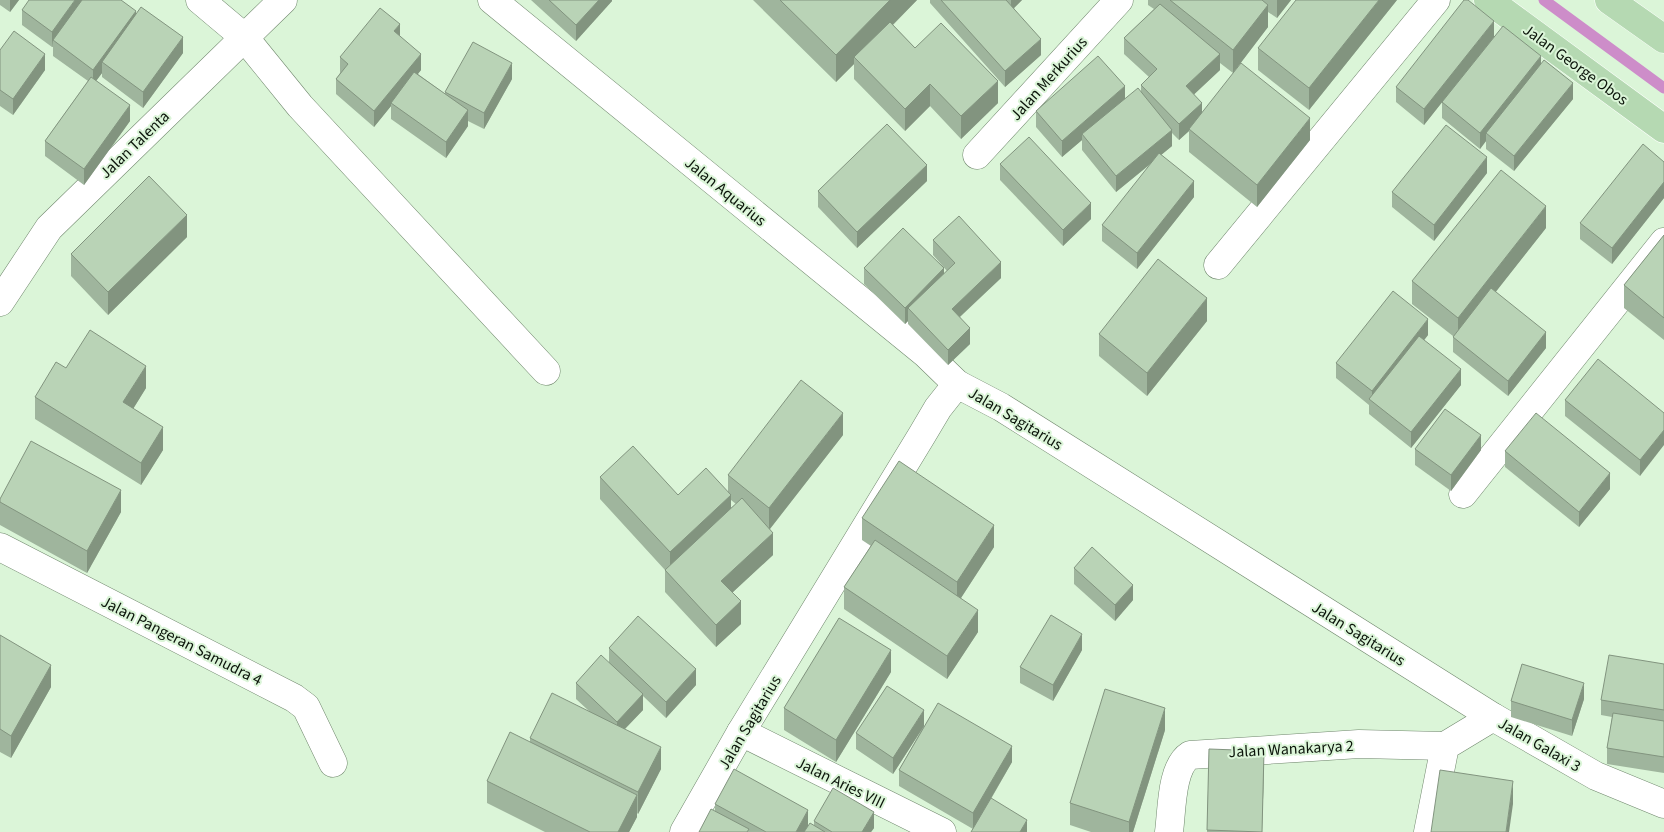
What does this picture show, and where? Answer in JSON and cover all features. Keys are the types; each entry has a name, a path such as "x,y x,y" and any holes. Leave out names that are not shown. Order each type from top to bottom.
{"main road":[{"name":"Jalan George Obos","path":"1488,0 1664,128"},
{"path":"1609,0 1664,39"}],"street":[{"path":"200,0 244,37 300,106 546,371"},
{"name":"Jalan Talenta","path":"0,302 49,228 283,0"},
{"name":"Jalan Aquarius","path":"492,0 926,354 957,384"},
{"name":"Jalan Merkurius","path":"977,155 1118,0"},
{"path":"1218,265 1436,0"},
{"path":"1463,494 1664,242"},
{"name":"Jalan Sagitarius","path":"684,832 741,732 938,408 957,384 1001,407 1493,717"},
{"name":"Jalan Pangeran Samudra 4","path":"0,547 294,698 306,707 333,763"},
{"name":"Jalan Galaxi 3","path":"1445,746 1493,717 1596,776 1664,804"},
{"name":"Jalan Aries VIII","path":"741,732 942,832"},
{"name":"Jalan Wanakarya 2","path":"1170,832 1177,773 1182,760 1190,755 1359,744 1445,746"},
{"path":"1428,832 1445,746"}],"building":[{"path":"29,0 75,0 52,32 22,10"},
{"path":"82,0 121,0 136,11 93,70 53,40"},
{"path":"549,0 599,0 576,25"},
{"path":"780,0 890,0 836,55"},
{"path":"941,0 1006,0 1041,39 1005,71"},
{"path":"1170,0 1262,0 1268,5 1233,50"},
{"path":"1296,0 1379,0 1309,88 1258,48"},
{"path":"1464,0 1468,0 1494,21 1424,109 1396,87"},
{"path":"1160,4 1220,54 1186,86 1202,103 1179,124 1141,85 1157,69 1124,38"},
{"path":"141,7 183,37 143,92 102,62"},
{"path":"380,8 400,24 394,31 421,54 374,111 336,79 348,64 340,57"},
{"path":"890,22 915,48 941,23 998,81 961,116 930,84 905,109 854,57"},
{"path":"1503,26 1541,56 1480,133 1442,102"},
{"path":"14,31 45,54 13,99 0,90 0,50"},
{"path":"473,42 512,63 484,113 445,92"},
{"path":"1098,56 1125,86 1062,141 1036,111"},
{"path":"1544,60 1573,83 1514,156 1486,133"},
{"path":"1241,63 1310,118 1257,185 1189,129"},
{"path":"414,72 468,110 446,142 391,103"},
{"path":"91,77 130,105 84,169 45,141"},
{"path":"1138,88 1172,130 1116,176 1082,134"},
{"path":"887,124 927,165 857,232 818,191"},
{"path":"1446,125 1487,157 1434,225 1392,192"},
{"path":"1029,137 1091,203 1063,230 1000,164"},
{"path":"1643,144 1664,162 1664,182 1612,248 1580,223"},
{"path":"1159,153 1194,181 1137,253 1102,225"},
{"path":"1501,170 1546,206 1458,318 1412,281"},
{"path":"149,176 187,215 108,292 71,254"},
{"path":"959,216 1001,262 952,309 970,328 948,350 908,308 955,263 933,240"},
{"path":"903,228 944,268 905,308 864,268"},
{"path":"1664,235 1664,318 1624,285"},
{"path":"1158,259 1207,298 1147,373 1099,334"},
{"path":"1491,288 1546,332 1508,381 1453,337"},
{"path":"1393,291 1428,319 1372,391 1336,363"},
{"path":"90,330 146,366 123,402 163,427 141,463 35,397 56,362 66,368"},
{"path":"1419,336 1461,369 1411,432 1369,399"},
{"path":"1598,359 1664,413 1664,430 1640,460 1565,400"},
{"path":"801,380 843,413 769,508 728,475"},
{"path":"1445,409 1481,435 1451,475 1415,449"},
{"path":"1536,413 1610,473 1579,512 1505,451"},
{"path":"31,441 121,490 87,551 0,502"},
{"path":"633,446 678,495 706,468 731,495 670,552 600,477"},
{"path":"899,461 994,525 957,582 862,518"},
{"path":"742,498 773,533 721,581 741,601 716,625 665,570"},
{"path":"875,540 978,610 947,656 844,587"},
{"path":"1092,547 1133,585 1115,605 1074,568"},
{"path":"1051,615 1082,634 1053,685 1020,667"},
{"path":"638,616 696,669 666,702 609,648"},
{"path":"839,618 891,650 836,740 784,708"},
{"path":"0,635 51,665 11,736 0,729"},
{"path":"601,655 643,694 617,722 576,683"},
{"path":"1609,655 1664,664 1664,710 1601,700"},
{"path":"1522,664 1584,683 1572,720 1511,701"},
{"path":"887,686 924,710 893,758 856,733"},
{"path":"1105,689 1165,708 1129,822 1070,803"},
{"path":"552,693 661,747 638,792 530,738"},
{"path":"938,703 1012,746 973,813 899,770"},
{"path":"1613,713 1664,721 1664,757 1607,748"},
{"path":"510,732 637,795 618,832 590,832 487,781"},
{"path":"1209,749 1264,751 1262,832 1207,830"},
{"path":"734,769 808,810 796,832 766,832 715,804"},
{"path":"1440,770 1513,781 1506,832 1431,832"},
{"path":"833,788 874,812 862,832 832,832 814,821"},
{"path":"991,798 1027,820 1020,832 971,832"},
{"path":"711,809 749,829 747,832 699,832"},
{"path":"810,823 825,832 804,832"}],"waterway":[{"path":"1544,0 1664,88"}]}
